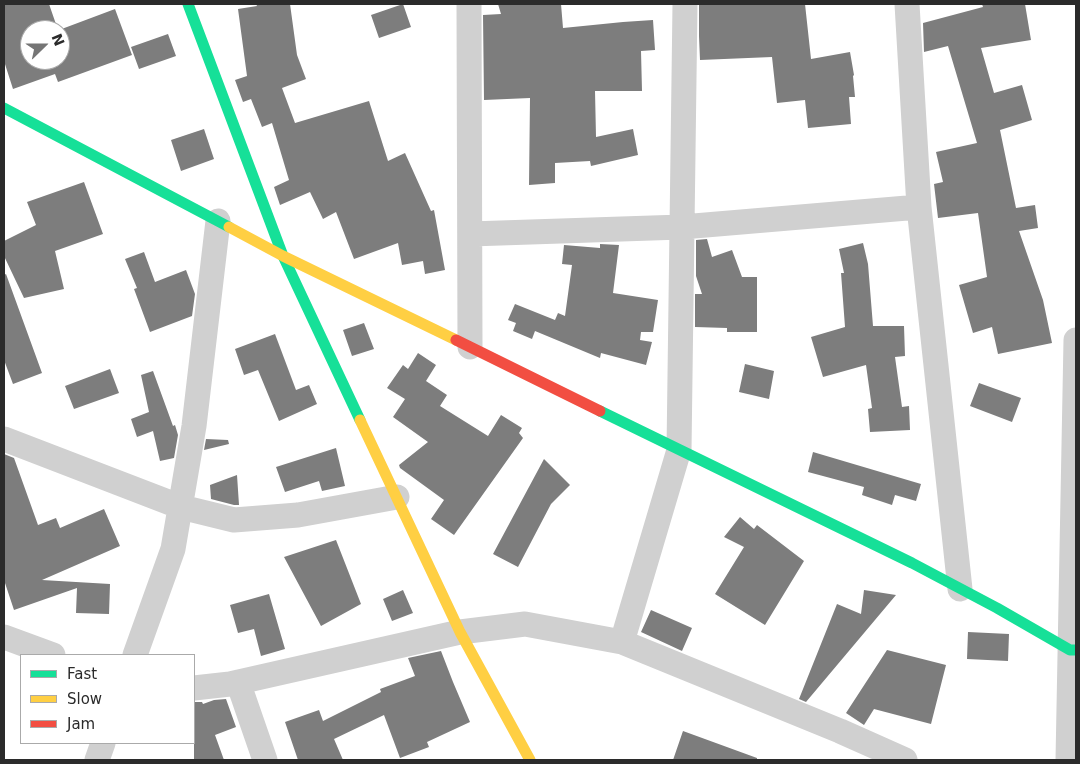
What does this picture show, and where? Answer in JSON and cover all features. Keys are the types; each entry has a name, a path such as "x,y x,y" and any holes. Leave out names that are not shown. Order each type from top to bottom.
{"street":[{"path":"188,4 283,256 460,632 530,760"},
{"path":"468,4 470,348"},
{"path":"622,642 679,450 685,4"},
{"path":"907,4 919,207 960,589"},
{"path":"4,108 283,256 912,563 1073,650"},
{"path":"470,234 682,227 919,207"},
{"path":"135,654 174,549 194,426 218,221"},
{"path":"1068,760 1073,650 1076,340"},
{"path":"4,439 181,507 234,520 298,515 397,497"},
{"path":"195,688 230,684 460,632 525,624 622,642 840,731 905,760"},
{"path":"4,637 50,654"},
{"path":"238,682 265,760"},
{"path":"97,760 103,744"}],"building":[{"path":"4,4 49,4 55,20 20,20 20,70 70,70 70,26 115,9 132,55 58,82 55,74 13,89 4,61"},
{"path":"256,4 290,4 297,55 306,79 282,88 295,123 369,101 388,161 405,153 431,211 434,210 445,270 425,274 423,261 402,265 398,243 354,259 336,212 323,219 310,192 280,205 274,187 289,180 272,123 262,127 251,99 243,102 235,80 247,76 238,9 257,6"},
{"path":"403,4 411,27 379,38 371,15"},
{"path":"498,4 561,4 563,28 653,20 655,50 641,51 642,91 595,91 596,137 633,129 638,155 591,166 590,161 555,163 555,183 529,185 530,98 484,100 483,15 501,14"},
{"path":"699,4 805,4 811,59 850,52 855,97 849,97 851,124 808,128 805,100 777,103 772,57 700,60"},
{"path":"982,4 1025,4 1031,40 981,48 994,93 1022,85 1032,120 1000,130 1016,208 1035,205 1038,228 1019,231 1043,300 1052,343 998,354 992,327 973,333 959,285 987,277 978,213 938,218 934,184 943,182 936,152 977,143 948,46 924,52 923,23 983,7"},
{"path":"168,34 176,56 139,69 131,47"},
{"path":"204,129 214,159 181,171 171,140"},
{"path":"84,182 103,234 55,251 64,289 24,298 4,256 4,241 36,225 27,202"},
{"path":"707,239 712,257 732,250 742,277 757,277 757,332 727,332 727,328 695,327 695,294 702,294 696,276 696,240"},
{"path":"863,243 868,264 873,326 904,326 905,356 895,357 902,407 909,406 910,430 870,432 868,409 872,408 866,365 823,377 811,337 845,327 841,273 844,273 839,249"},
{"path":"600,244 619,245 613,293 658,300 653,332 641,332 640,340 652,342 646,365 601,353 600,358 535,331 532,339 513,331 516,323 508,320 515,304 555,320 558,313 565,316 572,265 562,264 564,245 600,248"},
{"path":"144,252 155,282 186,270 195,294 192,316 150,332 134,289 137,288 125,259"},
{"path":"6,274 42,373 13,384 4,360 4,275"},
{"path":"364,323 374,349 352,356 343,330"},
{"path":"275,334 296,390 309,385 317,404 279,421 258,370 244,375 235,349"},
{"path":"418,353 436,365 426,381 447,395 440,406 488,436 501,415 522,428 519,433 523,438 454,535 431,519 444,500 400,468 399,465 428,442 393,417 405,399 387,388 403,365 408,369"},
{"path":"745,364 774,371 769,399 739,392"},
{"path":"110,369 119,393 74,409 65,386"},
{"path":"153,371 178,435 174,458 160,461 153,431 137,437 131,419 149,412 141,375"},
{"path":"979,383 1021,398 1012,422 970,406"},
{"path":"206,439 228,440 229,444 204,450"},
{"path":"336,448 345,486 322,491 319,481 285,492 276,467"},
{"path":"813,452 921,484 916,501 895,495 892,505 862,495 864,487 808,472"},
{"path":"4,454 14,458 38,525 56,518 60,528 104,509 120,546 42,580 110,584 109,614 76,613 77,588 14,610 4,580"},
{"path":"544,459 570,485 551,504 518,567 493,554"},
{"path":"237,475 239,505 211,499 210,485"},
{"path":"740,517 754,529 757,525 804,561 765,625 715,594 744,547 724,537"},
{"path":"336,540 361,604 321,626 284,557"},
{"path":"403,590 413,613 392,621 383,599"},
{"path":"864,590 896,595 806,702 799,699 837,604 861,614"},
{"path":"269,594 285,649 261,656 254,629 238,633 230,605"},
{"path":"651,610 692,628 682,651 641,632"},
{"path":"968,632 1009,634 1008,661 967,659"},
{"path":"887,650 946,665 931,724 874,709 864,725 846,713"},
{"path":"441,651 470,722 427,742 429,747 400,758 384,715 334,739 343,760 298,760 285,722 319,710 323,721 381,692 380,689 415,676 408,658"},
{"path":"226,699 236,727 215,735 224,760 194,760 195,702 202,702 203,704 214,700"},
{"path":"683,731 757,758 757,760 673,760"}],"traffic: fast":[{"path":"188,4 283,256 360,420"},
{"path":"4,108 229,227"},
{"path":"600,411 912,563 997,608 1070,650 1076,650"}],"traffic: slow":[{"path":"229,227 283,256 456,340"},
{"path":"360,420 460,632 530,760"}],"traffic: jam":[{"path":"456,340 600,411"}]}
